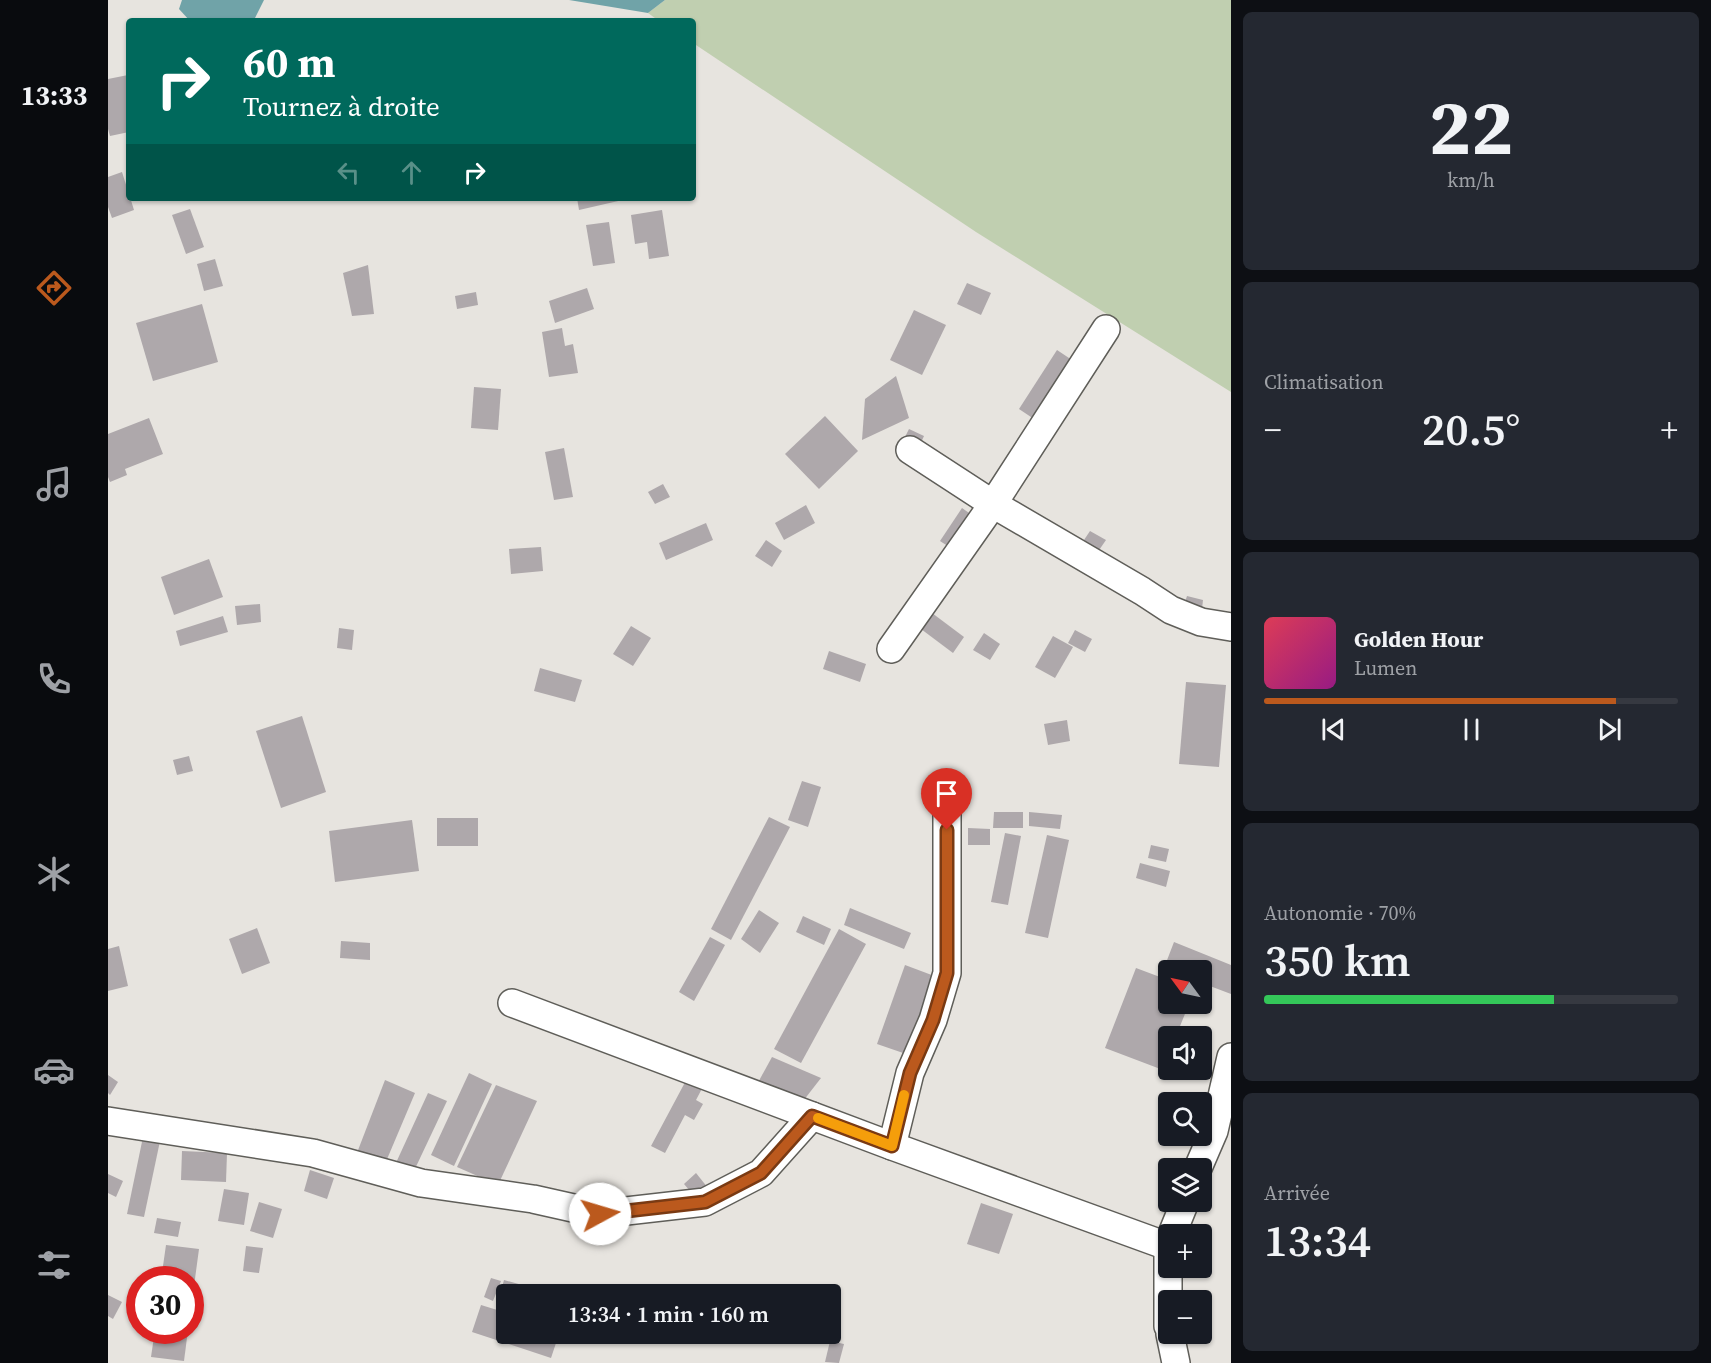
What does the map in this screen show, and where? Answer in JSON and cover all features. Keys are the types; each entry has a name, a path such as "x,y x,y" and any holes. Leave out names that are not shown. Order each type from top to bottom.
{"street":[{"path":"891,649 993,504 1106,328"},
{"path":"910,450 993,504 1171,610 1201,622 1231,627"},
{"path":"892,1146 910,1073 933,1020 947,973 947,806"},
{"path":"512,1003 892,1146 1158,1237"},
{"path":"1202,1158 1214,1131 1231,1057"},
{"path":"108,1121 313,1153 421,1183 533,1199 600,1214 705,1202 761,1173 812,1116"},
{"path":"1172,1344 1176,1363"}],"green space":[{"path":"665,0 1231,0 1231,392 976,232 696,45 696,18 655,18 648,13"}],"water":[{"path":"182,0 264,0 255,18 187,18 179,9"},
{"path":"569,0 665,0 648,13"}],"building":[{"path":"126,75 126,133 110,136 108,129 108,79"},
{"path":"122,172 126,185 126,201 131,201 134,210 112,218 108,207 108,177"},
{"path":"578,201 618,201 579,210"},
{"path":"190,209 204,247 186,254 172,215"},
{"path":"662,210 669,256 649,259 647,242 635,244 631,215"},
{"path":"609,222 615,263 593,266 586,225"},
{"path":"215,259 223,286 204,291 197,264"},
{"path":"368,265 374,314 352,316 343,273"},
{"path":"967,283 991,293 981,315 957,304"},
{"path":"587,288 594,309 555,323 549,301"},
{"path":"476,292 478,305 457,309 455,296"},
{"path":"202,304 218,362 153,381 136,323"},
{"path":"914,310 946,325 922,375 890,360"},
{"path":"562,328 565,346 573,344 578,373 549,377 542,332"},
{"path":"1057,350 1078,364 1040,423 1019,409"},
{"path":"896,376 909,418 862,440 865,399"},
{"path":"474,387 501,389 498,430 471,428"},
{"path":"825,416 858,451 819,489 785,454"},
{"path":"149,418 163,454 125,469 127,475 110,482 108,434"},
{"path":"909,429 924,436 917,451 902,443"},
{"path":"564,448 573,497 554,500 545,452"},
{"path":"663,484 670,497 655,504 648,492"},
{"path":"806,505 815,523 784,540 775,523"},
{"path":"962,508 979,520 957,552 940,541"},
{"path":"706,523 713,540 666,560 659,543"},
{"path":"1090,531 1106,540 1093,559 1078,549"},
{"path":"766,540 782,551 772,567 755,556"},
{"path":"541,547 543,571 511,574 509,549"},
{"path":"209,559 223,597 174,615 161,577"},
{"path":"1187,596 1203,600 1202,609 1184,605"},
{"path":"260,604 261,622 237,625 235,606"},
{"path":"928,610 964,637 953,653 917,626"},
{"path":"223,616 228,632 180,646 176,631"},
{"path":"631,626 651,638 633,666 613,654"},
{"path":"339,628 354,630 352,650 337,648"},
{"path":"1075,630 1092,639 1085,652 1068,643"},
{"path":"984,633 1000,644 990,660 973,650"},
{"path":"1053,636 1073,647 1055,678 1035,667"},
{"path":"829,651 866,664 860,682 823,669"},
{"path":"540,668 582,680 575,702 534,691"},
{"path":"1186,682 1226,685 1219,767 1179,764"},
{"path":"302,716 326,792 281,808 256,731"},
{"path":"1067,720 1070,741 1048,745 1044,724"},
{"path":"189,756 193,771 177,775 173,760"},
{"path":"802,781 821,787 808,827 788,820"},
{"path":"994,812 1023,812 1023,828 993,828"},
{"path":"1029,812 1062,815 1060,829 1029,826"},
{"path":"769,817 790,827 731,940 711,929"},
{"path":"437,818 478,818 478,846 437,846"},
{"path":"412,820 419,871 335,882 329,831"},
{"path":"968,828 990,829 990,845 968,845"},
{"path":"1005,833 1021,836 1008,905 991,902"},
{"path":"1047,835 1069,840 1048,938 1025,933"},
{"path":"1151,845 1169,849 1166,862 1148,858"},
{"path":"1140,863 1170,871 1166,887 1136,878"},
{"path":"850,908 911,933 904,949 844,925"},
{"path":"759,910 779,923 760,953 741,939"},
{"path":"803,916 831,929 824,945 796,932"},
{"path":"257,928 270,963 242,974 229,939"},
{"path":"839,929 866,944 801,1063 774,1049"},
{"path":"710,937 725,945 694,1001 679,992"},
{"path":"341,941 370,943 370,960 340,958"},
{"path":"1174,942 1231,965 1231,994 1212,987 1212,960 1167,960"},
{"path":"119,946 128,986 108,991 108,949"},
{"path":"905,965 937,977 909,1055 877,1044"},
{"path":"1136,968 1158,976 1158,1014 1185,1014 1180,1026 1158,1026 1158,1068 1105,1048"},
{"path":"772,1057 821,1078 800,1105 755,1088"},
{"path":"469,1073 492,1084 454,1166 431,1155"},
{"path":"690,1073 706,1081 696,1100 703,1104 694,1120 685,1115 665,1153 651,1146"},
{"path":"108,1075 118,1082 110,1095 108,1093"},
{"path":"385,1080 415,1093 382,1171 355,1158"},
{"path":"496,1085 537,1101 498,1185 457,1167"},
{"path":"428,1093 447,1101 413,1173 395,1165"},
{"path":"143,1137 160,1141 144,1217 127,1214"},
{"path":"182,1151 227,1153 226,1182 181,1180"},
{"path":"310,1170 334,1178 327,1199 304,1191"},
{"path":"696,1173 708,1188 696,1198 684,1184"},
{"path":"108,1174 123,1181 116,1197 108,1193"},
{"path":"224,1189 249,1193 244,1225 218,1221"},
{"path":"259,1202 282,1209 273,1238 250,1231"},
{"path":"981,1203 1013,1214 999,1254 967,1244"},
{"path":"157,1218 181,1222 178,1237 154,1233"},
{"path":"166,1245 199,1249 197,1266 163,1266"},
{"path":"246,1246 263,1248 259,1273 243,1271"},
{"path":"491,1278 501,1281 500,1284 496,1284 493,1301 484,1297"},
{"path":"504,1280 518,1284 503,1284"},
{"path":"108,1295 122,1302 113,1319 108,1316"},
{"path":"481,1305 496,1310 496,1340 472,1332"},
{"path":"153,1344 186,1344 184,1361 151,1357"},
{"path":"508,1344 556,1344 551,1358"},
{"path":"829,1344 844,1344 839,1363 825,1362"}],"slow traffic":[{"path":"818,1118 892,1146 904,1095"}],"route":[{"path":"600,1214 705,1202 761,1173 812,1116 892,1146 910,1073 933,1020 947,973 947,830"}]}
